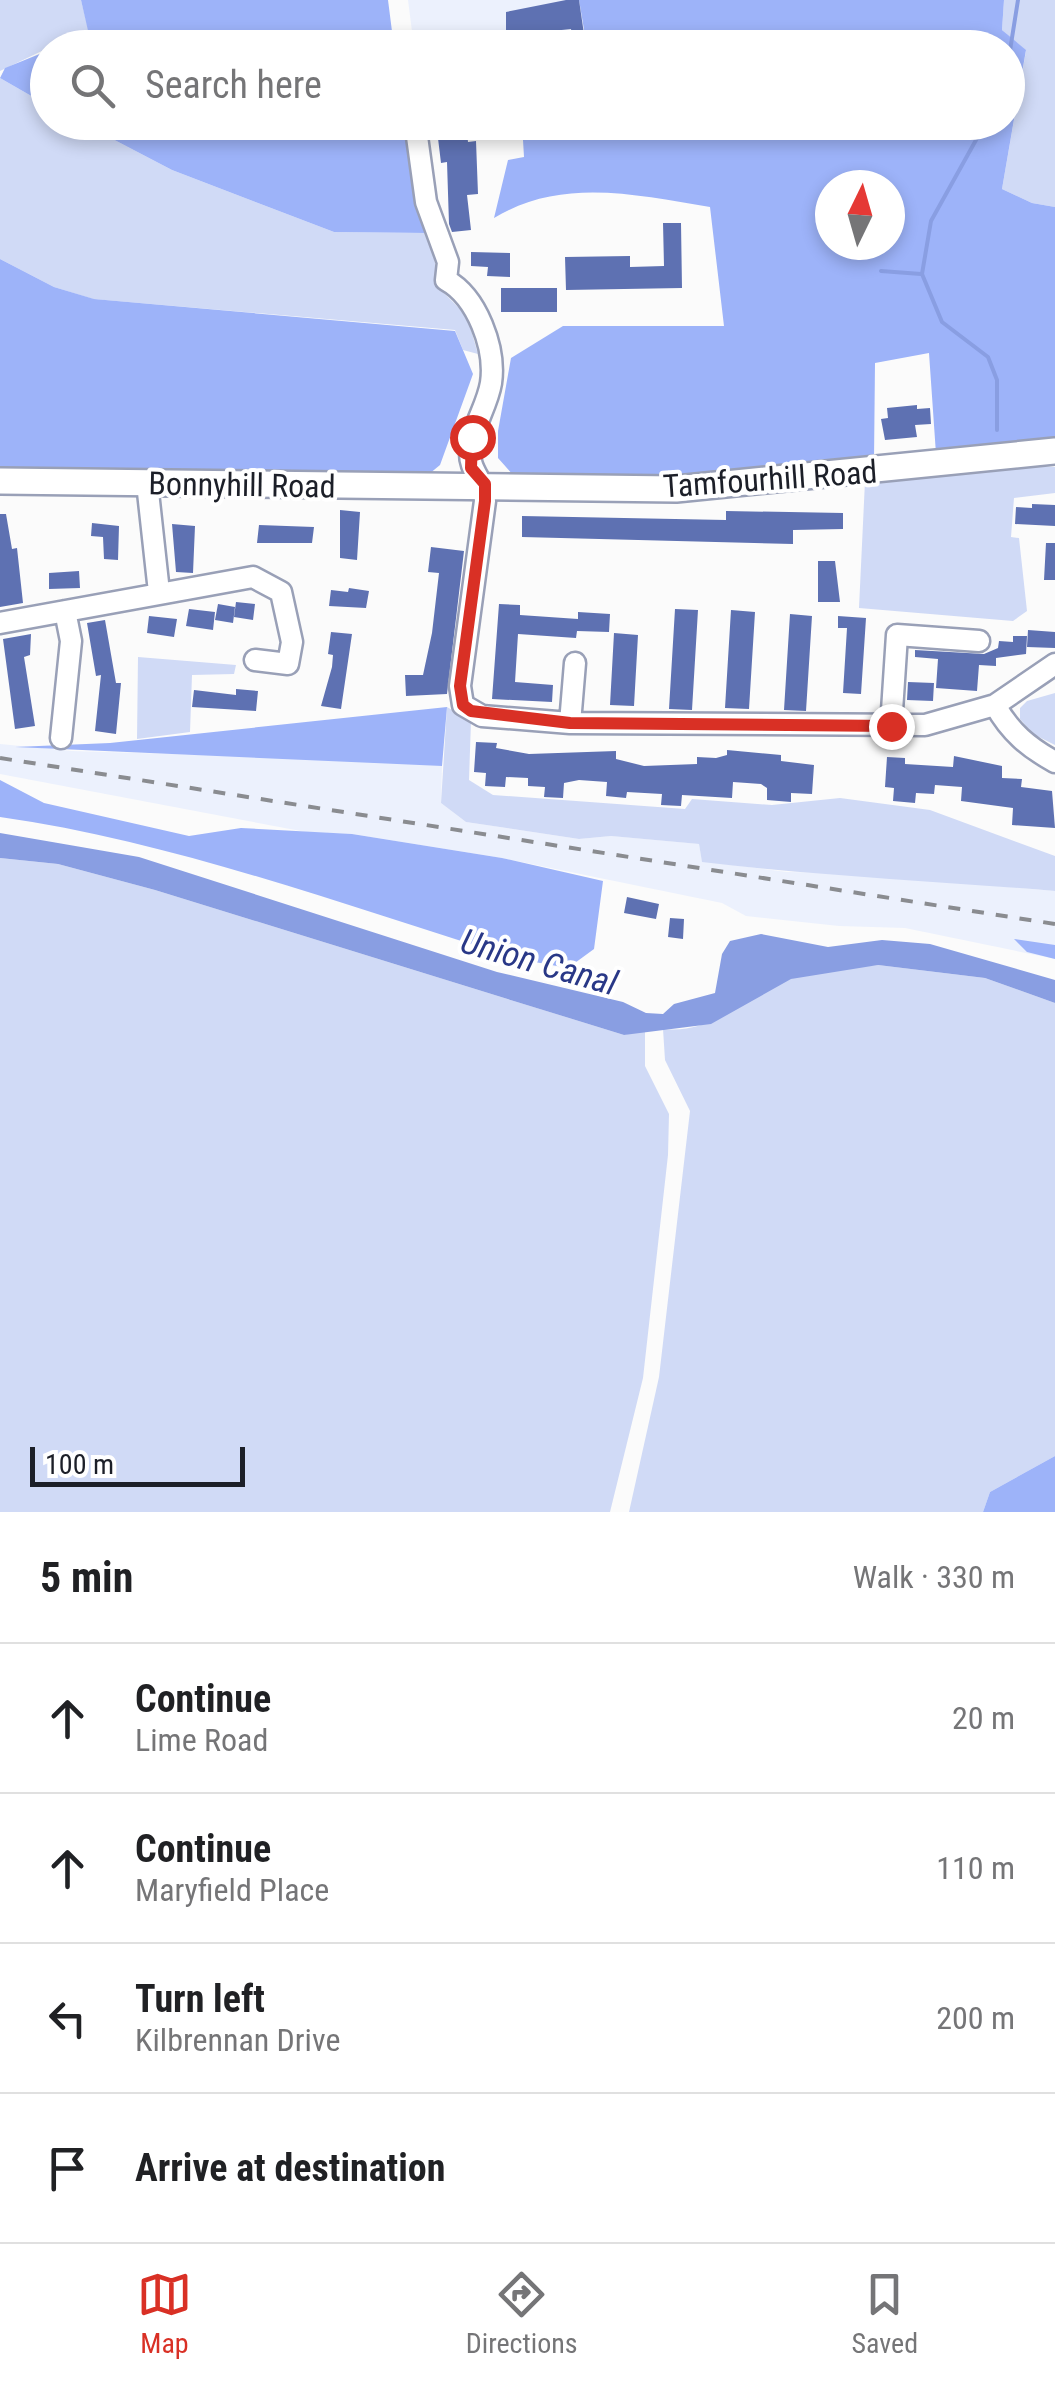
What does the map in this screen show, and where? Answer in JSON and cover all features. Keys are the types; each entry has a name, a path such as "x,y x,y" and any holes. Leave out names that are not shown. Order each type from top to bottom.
{"main road":[{"name":"Tamfourhill Road","path":"485,484 676,489 1055,452"},
{"name":"Bonnyhill Road","path":"0,481 485,484"}],"street":[{"path":"417,140 426,202 448,262 446,280 476,314 491,361 491,383 470,455 471,468 485,484 460,686 463,705 482,716 570,723 924,726 994,705 1055,664"},
{"path":"147,483 159,592"},
{"path":"0,623 253,576 281,592 292,642 288,664 255,660"},
{"path":"61,738 71,641 65,610"},
{"path":"891,726 897,635 979,641"},
{"path":"570,723 575,663"},
{"path":"994,705 1007,728 1055,762"}],"shaded area":[{"path":"0,0 81,0 88,30 30,30 30,57 0,71"},
{"path":"81,0 388,0 392,30 88,30"},
{"path":"408,0 579,0 584,30 412,30"},
{"path":"579,0 1004,0 1002,30 584,30"},
{"path":"1004,0 1055,0 1055,207 1032,203 1002,189 1011,140 1025,140 1026,51 1025,30 1002,30"},
{"path":"30,58 30,95 0,78 5,68"},
{"path":"0,78 30,95 30,140 115,140 172,170 334,232 427,233 443,292 467,316 478,354 463,350 455,330 93,299 54,287 0,259"},
{"path":"115,140 406,140 414,195 427,233 334,232 172,170"},
{"path":"523,140 1010,140 1002,189 1032,203 1055,207 1055,441 936,454 929,353 875,363 874,460 684,476 513,475 498,458 498,431 511,358 563,326 724,326 710,207 627,194 573,193 520,205 494,218 508,160 524,157"},
{"path":"0,259 54,287 94,299 455,331 473,374 440,465 423,479 0,471"},
{"path":"1055,467 1055,493 1014,498 1011,537 1019,538 1027,611 1013,621 859,608 865,481"},
{"path":"138,657 236,665 234,674 192,675 190,732 137,739"},
{"path":"1055,693 1055,745 1033,734 1020,719 1020,708 1027,701"},
{"path":"447,707 471,721 469,780 493,795 685,809 692,799 772,805 840,798 930,810 1055,856 1055,891 702,862 699,844 611,836 579,839 466,822 441,803"},
{"path":"447,707 442,766 15,747 110,743"},
{"path":"0,744 72,751 344,759 442,766 441,803 466,822 579,839 611,836 699,844 702,861 787,872 848,873 1055,891 1055,959 905,928 746,916 722,903 502,858 352,834 306,832 0,774"},
{"path":"0,780 44,803 189,836 241,828 352,834 502,858 603,881 594,949 568,968 518,959 197,859 66,828 0,817"},
{"path":"0,833 139,857 497,972 623,1002 646,1013 663,1014 674,1004 715,993 722,954 730,941 761,934 828,947 882,940 930,944 1055,980 1055,1003 985,978 878,965 791,979 711,1024 624,1035 155,890 58,864 0,858"},
{"path":"0,858 58,864 155,890 624,1035 645,1029 645,1066 669,1114 668,1155 643,1378 610,1512 0,1512"},
{"path":"1014,939 1055,945 1055,959 1027,952"},
{"path":"878,965 985,978 1055,1003 1055,1456 990,1492 983,1512 629,1512 659,1377 690,1111 665,1060 663,1029 707,1023 770,987 796,977"},
{"path":"1055,1456 1055,1512 983,1512 990,1492"}],"building":[{"path":"579,0 583,30 506,30 506,12"},
{"path":"438,140 476,141 478,194 467,195 471,230 452,232 447,162 441,163"},
{"path":"663,223 681,223 682,288 566,290 565,257 630,256 630,267 664,266"},
{"path":"471,252 510,253 510,277 487,276 488,267 471,266"},
{"path":"501,288 557,288 557,312 501,312"},
{"path":"917,405 917,409 930,408 931,424 915,425 917,437 885,440 881,419 888,418 887,408"},
{"path":"1032,504 1055,505 1055,526 1015,524 1016,507 1032,508"},
{"path":"340,510 360,512 357,560 340,558"},
{"path":"726,511 843,513 843,529 793,530 793,544 522,537 522,516 726,520"},
{"path":"0,514 6,514 12,549 17,548 23,603 0,607"},
{"path":"92,523 119,526 118,560 104,559 103,537 91,536"},
{"path":"172,524 195,526 193,573 176,572"},
{"path":"259,525 314,527 312,543 257,543"},
{"path":"1046,543 1055,543 1055,580 1044,580"},
{"path":"431,547 464,551 447,694 406,696 405,675 423,675 432,633 439,573 428,572"},
{"path":"818,561 835,561 840,602 818,602"},
{"path":"79,571 80,588 49,589 49,573"},
{"path":"349,588 369,591 366,608 329,606 331,590 348,592"},
{"path":"236,602 255,604 253,620 234,617"},
{"path":"218,604 235,607 233,623 215,620"},
{"path":"499,604 520,605 520,615 578,619 578,612 610,614 609,632 577,631 576,638 518,634 515,682 553,685 552,702 492,699"},
{"path":"189,609 215,612 213,630 186,626"},
{"path":"675,609 698,610 692,710 669,709"},
{"path":"731,610 755,612 749,709 725,708"},
{"path":"790,614 812,616 806,711 784,710"},
{"path":"149,616 177,619 174,637 147,633"},
{"path":"838,616 866,618 861,694 843,693 847,628 838,628"},
{"path":"105,620 116,683 121,683 116,734 95,731 101,675 96,676 87,623"},
{"path":"1028,630 1055,632 1055,648 1027,647"},
{"path":"331,632 352,634 341,709 321,706 332,667 333,655 328,654"},
{"path":"614,633 638,635 634,706 610,705"},
{"path":"31,634 30,655 24,657 35,726 15,729 3,639"},
{"path":"1013,636 1027,636 1026,654 996,658 996,666 979,665 977,691 936,688 938,659 915,657 915,650 984,654 998,648 999,641 1013,642"},
{"path":"908,682 934,683 933,701 907,700"},
{"path":"236,689 258,691 256,711 192,707 194,690 236,695"},
{"path":"476,742 497,743 496,748 529,754 616,751 616,759 644,766 697,764 697,757 716,758 727,755 727,750 781,755 781,761 814,765 812,794 791,793 791,802 767,800 767,788 761,784 733,782 732,798 682,795 681,806 661,805 662,794 627,792 626,798 606,796 607,782 579,780 564,783 563,798 544,797 545,787 528,786 528,778 506,777 505,787 485,786 486,773 474,772"},
{"path":"954,756 1002,766 1002,778 1022,779 1021,787 1052,791 1055,828 1012,825 1013,808 961,801 962,787 935,785 934,794 916,793 915,803 893,801 894,788 885,787 887,757 905,758 905,764 953,767"},
{"path":"627,897 659,904 656,919 624,913"},
{"path":"670,918 684,919 683,939 668,937"}],"waterway":[{"path":"1013,30 1018,0"},
{"path":"976,140 931,221 922,274 942,322 988,357 997,380 997,430"},
{"path":"881,271 921,274"}],"railway":[{"path":"0,758 1055,924"}],"route":[{"path":"472,437 471,468 485,484 485,501 460,686 463,705 471,711 482,716 570,723 891,726"}],"water label":[{"name":"Union Canal","path":"539,962"}]}
